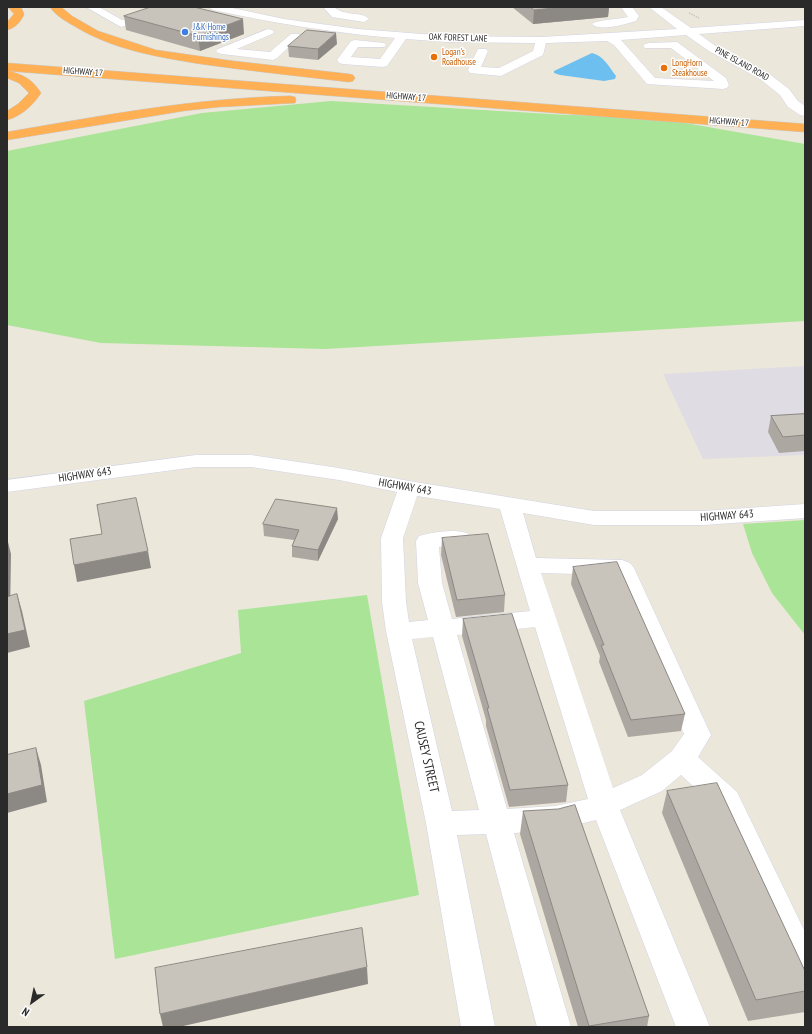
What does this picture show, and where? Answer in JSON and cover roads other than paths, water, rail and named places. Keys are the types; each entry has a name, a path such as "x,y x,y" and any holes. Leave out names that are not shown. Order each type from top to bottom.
{"highway":[{"path":"7,27 17,19 19,14 17,9 13,7"},
{"path":"55,7 68,18 94,33 155,53 234,65 364,80"},
{"name":"HIGHWAY 17","path":"7,56 505,92"},
{"name":"HIGHWAY 17","path":"7,67 211,81 805,128"},
{"path":"7,74 24,80 32,87 35,93 21,108 7,116"},
{"path":"323,91 395,91 777,119 796,119 805,114"},
{"path":"7,136 156,110 218,103 274,100 331,100 567,115 645,116"},
{"path":"782,113 805,114"}],"street":[{"path":"92,7 121,24 160,10"},
{"name":"OAK FOREST LANE","path":"213,7 252,17 313,26 403,36 448,39 540,40 610,37 698,26 728,30 804,17"},
{"path":"252,17 274,7"},
{"path":"328,7 336,15 374,20"},
{"path":"589,24 616,23 632,19 634,16 626,7"},
{"name":"PINE ISLAND ROAD","path":"654,7 698,26 746,57 793,83"},
{"path":"672,7 684,12"},
{"path":"268,32 222,50 273,56 295,36 313,26"},
{"name":"PINE ISLAND ROAD","path":"698,26 713,49 764,76 785,92 793,104 805,114"},
{"path":"247,28 295,36"},
{"path":"403,36 395,46 496,52"},
{"path":"610,37 627,53 651,81 723,85 722,81 673,44 627,53"},
{"path":"539,53 540,40"},
{"path":"482,51 474,70 501,72 539,53"},
{"path":"518,52 539,53"},
{"name":"HIGHWAY 643","path":"7,486 196,461 251,461 339,474 409,488 594,518 703,518 805,511"},
{"name":"CAUSEY STREET","path":"409,488 392,538 394,602 398,631 440,823 478,1027"},
{"path":"509,504 527,565 604,804 693,1027"},
{"path":"459,538 428,541 430,583 444,628 554,1027"},
{"path":"440,823 497,822 555,818 604,804 652,783 682,759 698,735 622,568 527,565"},
{"path":"398,631 544,618"},
{"path":"682,759 727,800 805,966"}],"water":[{"path":"592,53 596,54 606,62 616,76 615,79 604,81 554,73 554,71"}],"place":[{"name":"J&K Home Furnishings","path":"185,32"},
{"name":"Logan's Roadhouse","path":"434,57"},
{"name":"LongHorn Steakhouse","path":"664,68"}]}
